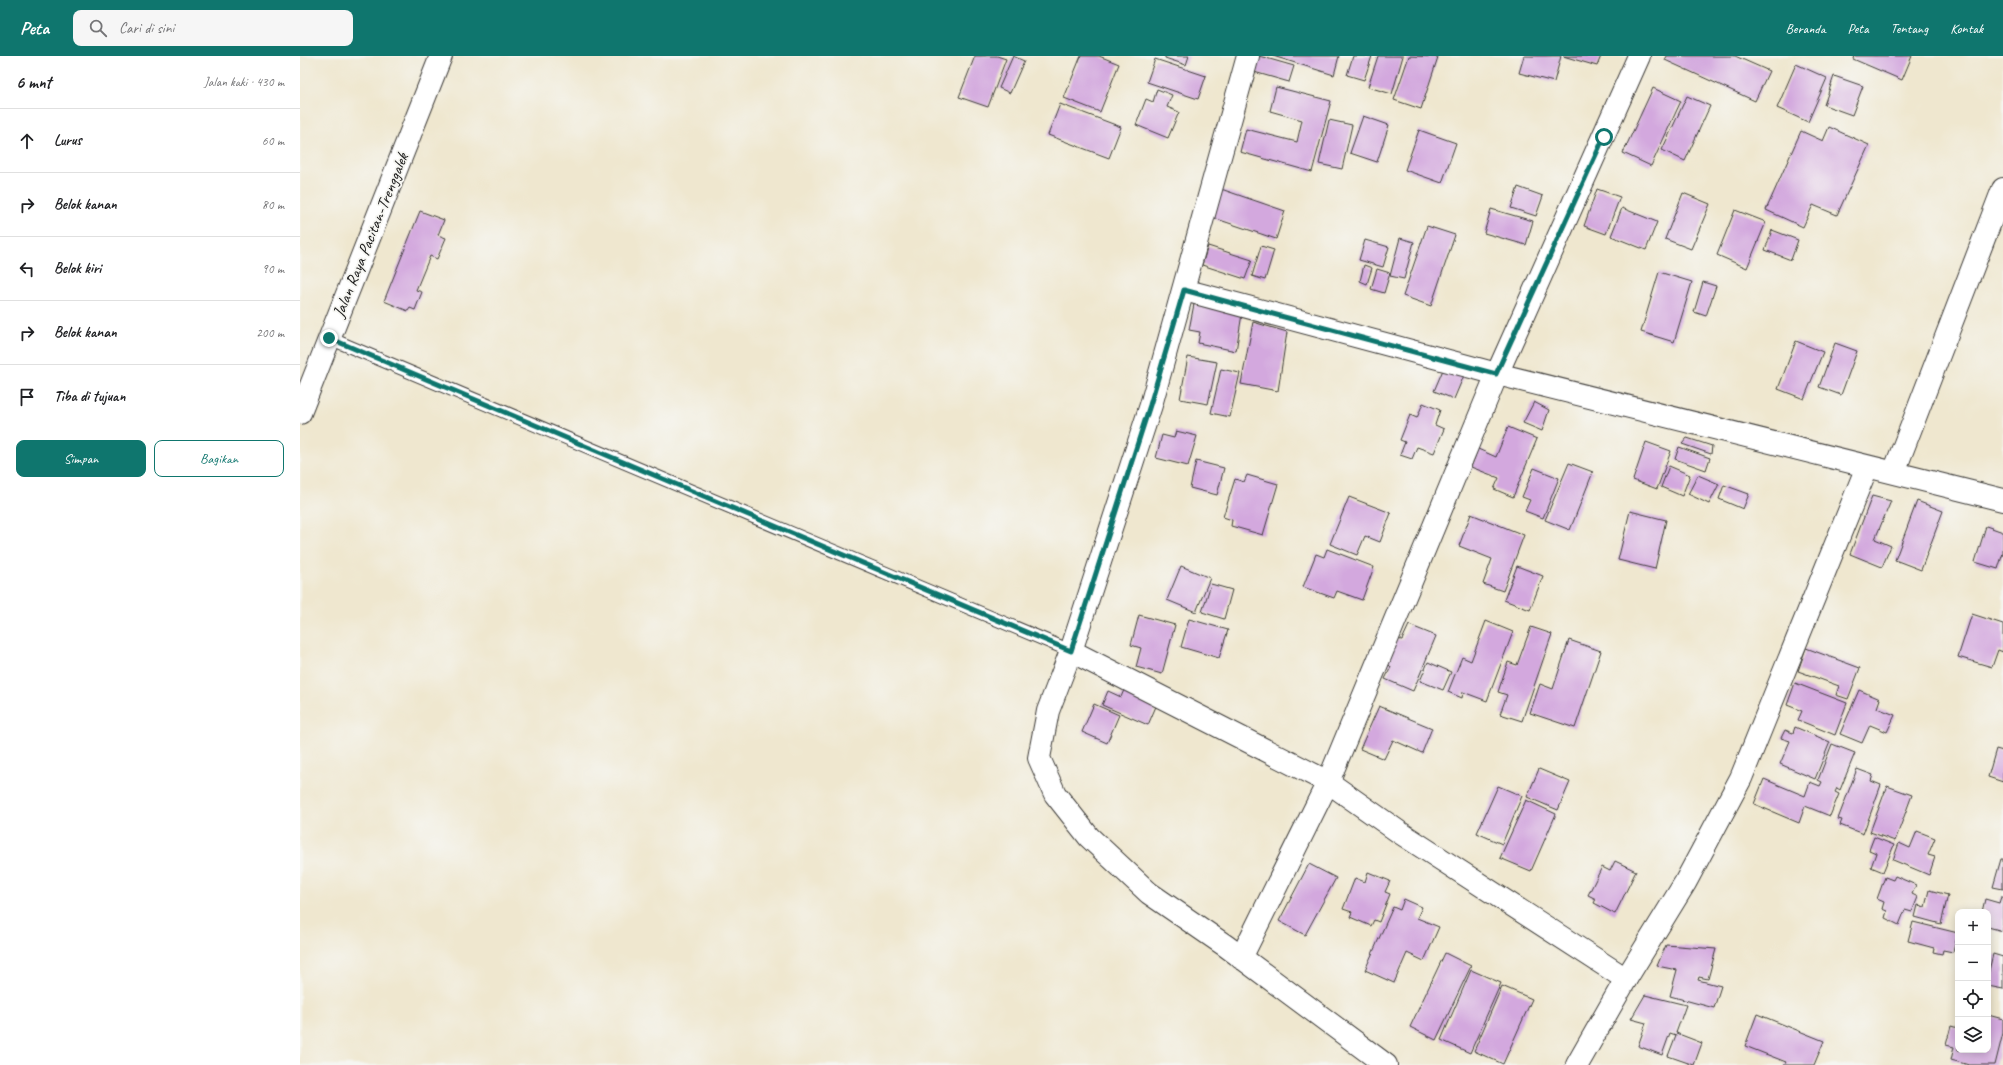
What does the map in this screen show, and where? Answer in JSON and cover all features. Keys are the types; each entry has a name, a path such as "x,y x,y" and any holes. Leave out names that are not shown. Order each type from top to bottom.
{"main road":[{"name":"Jalan Raya Pacitan-Trenggalek","path":"300,413 441,56"},
{"path":"1248,56 1184,290 1150,405 1071,651 1048,711 1039,758 1055,794 1089,837 1149,893 1241,958 1386,1065"},
{"path":"1241,958 1328,782 1496,374 1639,56"},
{"path":"1894,472 2003,189"},
{"path":"1184,290 1496,374 2003,500"},
{"path":"1577,1065 1685,882 1740,778 1867,466"},
{"path":"1071,651 1328,782 1399,832 1626,980"}],"lane":[{"path":"329,338 1071,651"}],"building":[{"path":"975,56 997,56 1006,59 988,107 959,97"},
{"path":"1013,56 1024,61 1010,93 999,88"},
{"path":"1081,56 1099,56 1119,64 1100,112 1064,98"},
{"path":"1165,56 1189,56 1186,65 1165,58"},
{"path":"1259,56 1294,66 1289,82 1254,72"},
{"path":"1273,56 1339,56 1334,75"},
{"path":"1353,56 1372,56 1364,80 1347,75"},
{"path":"1378,56 1403,56 1392,94 1368,87"},
{"path":"1409,56 1438,57 1421,109 1394,100"},
{"path":"1524,56 1561,56 1554,82 1519,73"},
{"path":"1563,56 1601,56 1597,66"},
{"path":"1667,56 1735,56 1769,71 1755,101 1665,60"},
{"path":"1854,56 1912,56 1902,80 1853,59"},
{"path":"1155,59 1206,76 1198,99 1147,82"},
{"path":"1796,64 1827,78 1808,122 1777,108"},
{"path":"1834,76 1863,86 1852,115 1824,105"},
{"path":"1276,87 1331,101 1312,172 1240,152 1246,129 1297,142 1302,120 1270,111"},
{"path":"1653,88 1681,101 1651,166 1623,153"},
{"path":"1157,89 1172,95 1167,107 1179,112 1168,138 1136,125 1146,99 1153,102"},
{"path":"1687,96 1710,106 1685,161 1662,150"},
{"path":"1060,104 1121,127 1109,158 1048,135"},
{"path":"1363,116 1389,125 1377,162 1350,153"},
{"path":"1329,120 1352,125 1342,169 1319,164"},
{"path":"1829,127 1869,145 1837,215 1813,205 1803,227 1766,210 1801,131 1823,141"},
{"path":"1419,130 1456,143 1442,183 1405,170"},
{"path":"1518,187 1543,196 1536,216 1511,208"},
{"path":"1221,189 1285,211 1276,239 1211,217"},
{"path":"1597,189 1620,197 1606,234 1584,226"},
{"path":"1683,193 1710,204 1691,249 1665,239"},
{"path":"1622,208 1657,222 1646,250 1611,236"},
{"path":"1491,209 1533,221 1526,245 1484,233"},
{"path":"1735,210 1766,222 1747,268 1717,255"},
{"path":"420,211 444,220 438,235 446,238 437,259 430,256 416,290 422,292 415,310 410,308 408,311 384,301"},
{"path":"1427,226 1455,235 1431,306 1403,296"},
{"path":"1772,230 1798,240 1791,260 1765,250"},
{"path":"1400,238 1414,242 1404,279 1390,276"},
{"path":"1365,240 1389,247 1383,267 1359,260"},
{"path":"1208,246 1252,260 1245,279 1202,265"},
{"path":"1261,246 1274,250 1265,280 1252,276"},
{"path":"1364,265 1372,268 1367,284 1360,281"},
{"path":"1377,269 1390,273 1384,293 1371,289"},
{"path":"1659,272 1692,282 1674,342 1641,332"},
{"path":"1703,282 1716,286 1706,316 1694,312"},
{"path":"1194,304 1242,314 1236,351 1198,343 1200,332 1189,330"},
{"path":"1253,322 1287,332 1278,391 1241,384"},
{"path":"1796,341 1823,352 1804,399 1778,389"},
{"path":"1835,343 1857,351 1841,395 1819,387"},
{"path":"1188,357 1217,362 1208,404 1180,399"},
{"path":"1445,365 1465,373 1454,399 1434,391"},
{"path":"1221,369 1240,373 1230,417 1211,413"},
{"path":"1534,402 1549,410 1542,431 1523,423"},
{"path":"1423,403 1440,410 1435,425 1444,429 1434,453 1417,447 1412,459 1400,455 1405,442 1400,440 1410,415 1417,418"},
{"path":"1508,427 1537,439 1513,497 1494,489 1499,478 1471,467 1478,449 1496,457"},
{"path":"1176,431 1197,436 1188,466 1156,458 1162,435 1174,438"},
{"path":"1687,438 1712,446 1711,454 1682,444"},
{"path":"1646,442 1671,451 1657,489 1633,480"},
{"path":"1679,447 1710,458 1706,470 1675,459"},
{"path":"1196,461 1224,468 1217,495 1190,488"},
{"path":"1569,463 1593,472 1570,530 1545,520"},
{"path":"1669,466 1690,475 1682,496 1661,487"},
{"path":"1534,468 1559,478 1543,518 1525,511 1530,500 1522,497"},
{"path":"1247,475 1278,484 1263,535 1231,526 1232,520 1223,517 1235,479 1244,482"},
{"path":"1698,475 1719,484 1709,504 1688,494"},
{"path":"1724,485 1749,494 1743,509 1719,499"},
{"path":"1872,496 1891,501 1875,539 1891,546 1882,567 1850,554"},
{"path":"1349,497 1391,513 1380,542 1365,536 1357,555 1330,544"},
{"path":"1917,501 1943,511 1921,570 1895,560"},
{"path":"1630,511 1666,520 1655,569 1618,560"},
{"path":"1471,514 1524,535 1503,591 1483,584 1492,559 1459,546"},
{"path":"1986,526 2003,532 2003,553 1998,569 1975,562"},
{"path":"1327,549 1374,567 1362,600 1337,591 1334,598 1303,587 1316,554 1324,557"},
{"path":"1181,566 1210,578 1196,612 1167,600"},
{"path":"1517,566 1543,576 1530,610 1504,600"},
{"path":"1211,584 1232,590 1224,619 1202,612"},
{"path":"1972,614 2003,624 2003,652 1998,650 1992,667 1958,657"},
{"path":"1139,615 1175,625 1162,674 1136,667 1141,648 1131,645"},
{"path":"1189,619 1228,630 1219,658 1181,647"},
{"path":"1486,621 1513,632 1487,701 1463,692 1462,698 1448,692 1462,657 1471,661"},
{"path":"1409,625 1436,636 1413,691 1385,679 1391,667 1387,663 1396,639 1402,640"},
{"path":"1531,627 1552,634 1522,721 1500,714 1507,695 1498,692 1508,662 1517,665"},
{"path":"1569,640 1601,651 1575,728 1530,713 1540,684 1553,689"},
{"path":"1806,648 1860,668 1848,699 1836,695 1839,686 1798,671"},
{"path":"1428,662 1451,672 1443,690 1420,681"},
{"path":"1127,683 1160,697 1148,725 1102,705 1108,691 1121,697"},
{"path":"1795,683 1847,703 1835,735 1798,720 1802,711 1787,705"},
{"path":"1859,690 1880,699 1877,708 1895,715 1887,732 1870,725 1862,743 1840,734"},
{"path":"1094,704 1119,715 1107,743 1082,732"},
{"path":"1379,706 1432,728 1422,753 1393,740 1384,759 1360,749"},
{"path":"1795,727 1830,742 1815,779 1780,764 1790,741 1781,738 1785,730 1793,733"},
{"path":"1832,744 1855,753 1840,790 1837,788 1835,792 1839,794 1830,816 1805,806 1799,823 1754,804 1764,779 1805,796 1810,782 1820,786 1822,782 1818,780"},
{"path":"1996,749 2003,751 2003,782 1988,777"},
{"path":"1539,769 1570,782 1558,810 1527,797"},
{"path":"1857,769 1873,775 1871,781 1881,785 1863,834 1840,825 1842,820 1838,819"},
{"path":"1498,786 1522,796 1502,844 1477,833"},
{"path":"1887,786 1912,795 1895,841 1870,832"},
{"path":"1526,800 1556,814 1531,871 1500,858"},
{"path":"1917,831 1935,838 1928,855 1935,857 1929,875 1893,860 1899,843 1910,848"},
{"path":"1874,837 1894,845 1883,872 1871,867 1876,853 1869,850"},
{"path":"2001,859 2003,859 2003,889 1993,887"},
{"path":"1615,861 1636,871 1615,914 1594,903 1596,899 1588,895 1602,867 1610,871"},
{"path":"1309,864 1336,878 1305,935 1279,921"},
{"path":"1368,872 1390,881 1385,892 1390,894 1379,922 1374,920 1371,926 1350,917 1352,912 1343,909 1355,878 1365,882"},
{"path":"1895,876 1916,885 1912,894 1918,897 1912,912 1905,910 1899,925 1885,918 1887,911 1882,909 1884,902 1877,899 1885,877 1893,880"},
{"path":"1929,890 1948,895 1941,924 1915,917 1918,905 1925,907"},
{"path":"2001,897 2003,897 2003,931 1991,928 1991,909 1983,909 1985,899 1999,903"},
{"path":"1404,899 1422,907 1417,918 1439,927 1424,961 1407,953 1394,983 1365,970 1393,907 1400,910"},
{"path":"1913,922 1955,932 1955,944 1953,952 1943,950 1942,954 1933,952 1934,948 1908,941"},
{"path":"1666,945 1716,949 1708,979 1699,977 1698,980 1721,986 1714,1008 1670,996 1677,970 1657,966"},
{"path":"1445,953 1471,966 1436,1040 1410,1027"},
{"path":"1993,954 2003,957 2003,989 1991,987 1991,962"},
{"path":"1471,970 1501,983 1470,1053 1441,1040"},
{"path":"1502,986 1532,999 1503,1064 1474,1051"},
{"path":"1645,995 1686,1005 1676,1033 1702,1043 1694,1065 1668,1056 1676,1035 1670,1033 1662,1055 1638,1046 1646,1023 1631,1019"},
{"path":"1757,1014 1824,1041 1814,1065 1784,1065 1786,1062 1745,1046"},
{"path":"1991,1016 2003,1019 2003,1033 1995,1065 1969,1065 1951,1060 1954,1047 1946,1045 1951,1026 1955,1027 1955,1053 1991,1053"}],"route":[{"path":"329,338 1071,651 1150,405 1184,290 1496,374 1604,137"}]}
